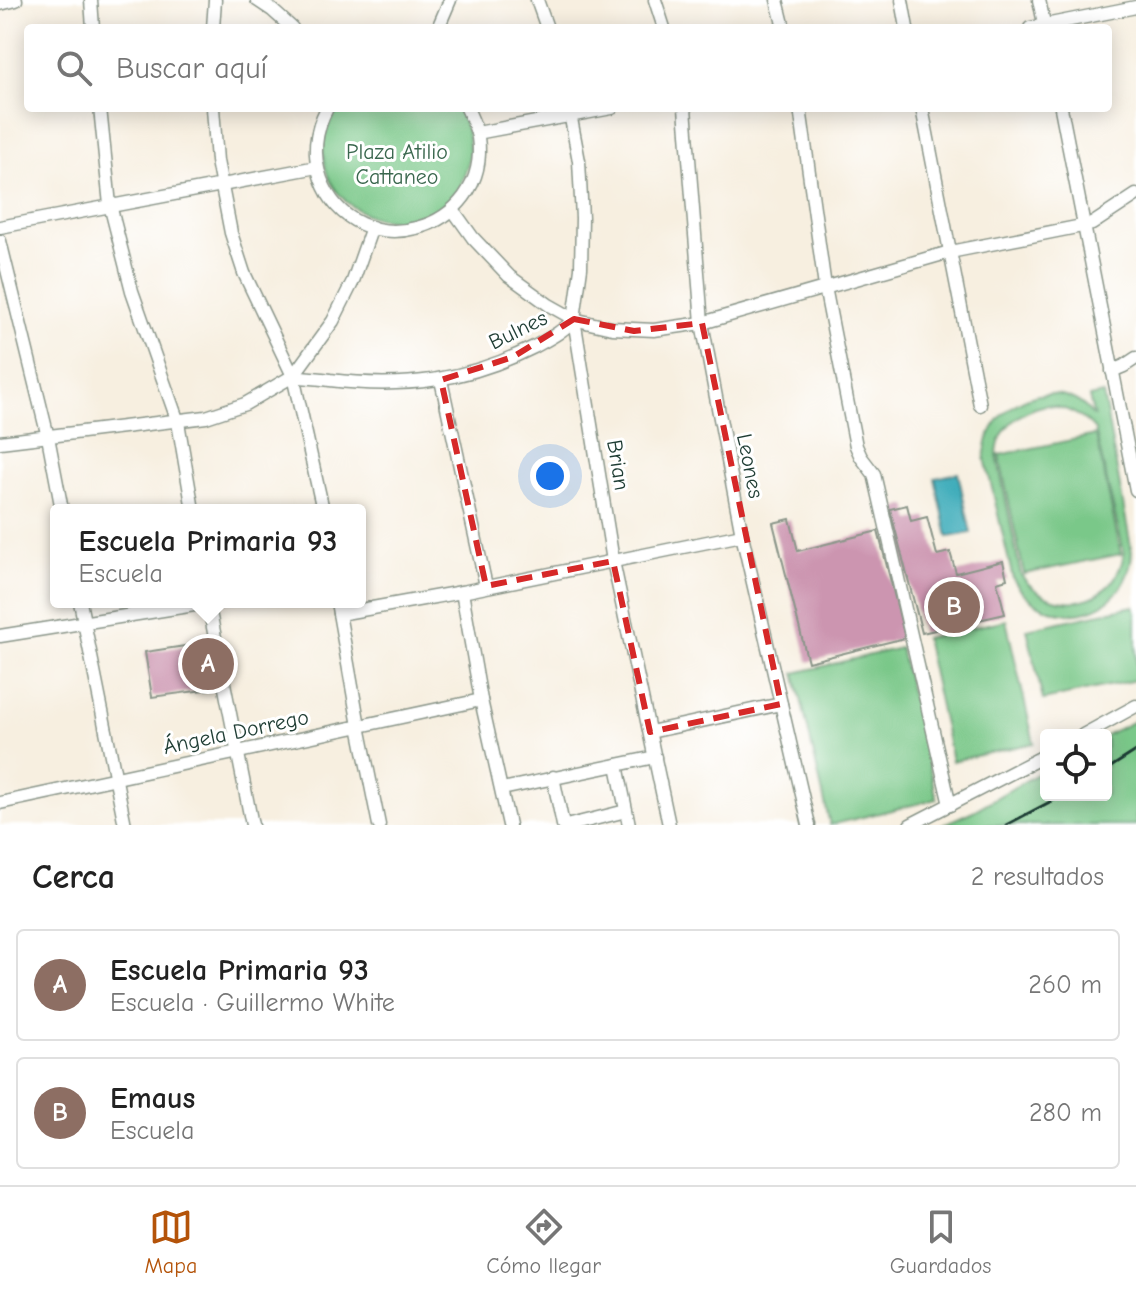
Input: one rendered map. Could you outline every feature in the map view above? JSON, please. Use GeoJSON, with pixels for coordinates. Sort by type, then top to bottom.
{"type":"FeatureCollection","features":[{"type":"Feature","properties":{"kind":"street"},"geometry":{"type":"LineString","coordinates":[[0,4],[16,0]]}},
{"type":"Feature","properties":{"kind":"street"},"geometry":{"type":"LineString","coordinates":[[91,0],[93,24]]}},
{"type":"Feature","properties":{"kind":"street"},"geometry":{"type":"LineString","coordinates":[[213,24],[215,0]]}},
{"type":"Feature","properties":{"kind":"street"},"geometry":{"type":"LineString","coordinates":[[257,0],[288,24]]}},
{"type":"Feature","properties":{"kind":"street"},"geometry":{"type":"LineString","coordinates":[[440,24],[450,0]]}},
{"type":"Feature","properties":{"kind":"street"},"geometry":{"type":"LineString","coordinates":[[537,0],[546,24]]}},
{"type":"Feature","properties":{"kind":"street"},"geometry":{"type":"LineString","coordinates":[[655,0],[663,24]]}},
{"type":"Feature","properties":{"kind":"street"},"geometry":{"type":"LineString","coordinates":[[777,0],[783,24]]}},
{"type":"Feature","properties":{"kind":"street"},"geometry":{"type":"LineString","coordinates":[[902,0],[906,24]]}},
{"type":"Feature","properties":{"kind":"street"},"geometry":{"type":"LineString","coordinates":[[1039,0],[1043,24]]}},
{"type":"Feature","properties":{"kind":"street"},"geometry":{"type":"LineString","coordinates":[[1058,24],[1136,7]]}},
{"type":"Feature","properties":{"kind":"street"},"geometry":{"type":"LineString","coordinates":[[100,112],[110,205],[132,291],[178,422],[192,504]]}},
{"type":"Feature","properties":{"kind":"street"},"geometry":{"type":"LineString","coordinates":[[213,112],[221,185],[231,233],[244,273],[293,376],[322,504]]}},
{"type":"Feature","properties":{"kind":"street"},"geometry":{"type":"LineString","coordinates":[[325,112],[319,123],[315,145],[317,167],[324,187],[336,204],[352,218],[372,227],[393,231],[414,229],[435,222],[453,210],[466,193],[475,173],[479,152],[477,133],[469,112]]}},
{"type":"Feature","properties":{"kind":"street"},"geometry":{"type":"LineString","coordinates":[[477,133],[570,112]]}},
{"type":"Feature","properties":{"kind":"street","name":"Brian"},"geometry":{"type":"LineString","coordinates":[[570,112],[579,161],[582,218],[581,268],[574,319],[613,561],[669,825]]}},
{"type":"Feature","properties":{"kind":"street","name":"Leones"},"geometry":{"type":"LineString","coordinates":[[685,112],[702,323],[742,535],[809,825]]}},
{"type":"Feature","properties":{"kind":"street"},"geometry":{"type":"LineString","coordinates":[[801,112],[825,287],[856,446],[874,474],[950,805]]}},
{"type":"Feature","properties":{"kind":"street"},"geometry":{"type":"LineString","coordinates":[[923,112],[980,405]]}},
{"type":"Feature","properties":{"kind":"street"},"geometry":{"type":"LineString","coordinates":[[1062,112],[1136,490]]}},
{"type":"Feature","properties":{"kind":"street"},"geometry":{"type":"LineString","coordinates":[[0,227],[317,167]]}},
{"type":"Feature","properties":{"kind":"street","name":"Bulnes"},"geometry":{"type":"LineString","coordinates":[[293,376],[379,384],[441,380],[513,357],[562,331],[574,319],[634,331],[702,323],[950,252],[1084,225],[1106,216],[1136,195]]}},
{"type":"Feature","properties":{"kind":"street"},"geometry":{"type":"LineString","coordinates":[[453,210],[473,238],[509,276],[527,291],[574,319]]}},
{"type":"Feature","properties":{"kind":"street"},"geometry":{"type":"LineString","coordinates":[[0,442],[178,422],[232,410],[261,396],[293,376],[325,333],[353,281],[372,227]]}},
{"type":"Feature","properties":{"kind":"street"},"geometry":{"type":"LineString","coordinates":[[0,241],[48,437],[61,504]]}},
{"type":"Feature","properties":{"kind":"street"},"geometry":{"type":"LineString","coordinates":[[1112,371],[1136,358]]}},
{"type":"Feature","properties":{"kind":"street"},"geometry":{"type":"LineString","coordinates":[[441,380],[486,586]]}},
{"type":"Feature","properties":{"kind":"street"},"geometry":{"type":"LineString","coordinates":[[366,604],[462,592],[742,535]]}},
{"type":"Feature","properties":{"kind":"street"},"geometry":{"type":"LineString","coordinates":[[462,592],[481,700],[509,825]]}},
{"type":"Feature","properties":{"kind":"street"},"geometry":{"type":"LineString","coordinates":[[81,608],[125,825]]}},
{"type":"Feature","properties":{"kind":"street"},"geometry":{"type":"LineString","coordinates":[[0,636],[173,608]]}},
{"type":"Feature","properties":{"kind":"street"},"geometry":{"type":"LineString","coordinates":[[210,608],[252,825]]}},
{"type":"Feature","properties":{"kind":"street"},"geometry":{"type":"LineString","coordinates":[[338,608],[379,825]]}},
{"type":"Feature","properties":{"kind":"street","name":"Ángela Dorrego"},"geometry":{"type":"LineString","coordinates":[[0,803],[481,700]]}},
{"type":"Feature","properties":{"kind":"street"},"geometry":{"type":"LineString","coordinates":[[650,732],[781,704]]}},
{"type":"Feature","properties":{"kind":"street"},"geometry":{"type":"LineString","coordinates":[[1094,729],[1136,706]]}},
{"type":"Feature","properties":{"kind":"street"},"geometry":{"type":"LineString","coordinates":[[502,789],[655,757]]}},
{"type":"Feature","properties":{"kind":"street"},"geometry":{"type":"LineString","coordinates":[[910,825],[1040,758]]}},
{"type":"Feature","properties":{"kind":"street"},"geometry":{"type":"LineString","coordinates":[[617,765],[629,825]]}},
{"type":"Feature","properties":{"kind":"street"},"geometry":{"type":"LineString","coordinates":[[553,777],[563,825]]}},
{"type":"Feature","properties":{"kind":"street"},"geometry":{"type":"LineString","coordinates":[[570,825],[626,811]]}},
{"type":"Feature","properties":{"kind":"highlighted area"},"geometry":{"type":"Polygon","coordinates":[[[574,319],[634,331],[702,323],[781,704],[650,732],[613,561],[486,586],[441,380],[513,357],[574,319]]]}},
{"type":"Feature","properties":{"kind":"green space","name":"Plaza Atilio Cattaneo"},"geometry":{"type":"Polygon","coordinates":[[[334,112],[458,112],[467,131],[470,148],[468,165],[459,187],[441,207],[420,218],[398,221],[376,218],[355,208],[338,194],[327,174],[323,143],[334,112]]]}},
{"type":"Feature","properties":{"kind":"green space"},"geometry":{"type":"Polygon","coordinates":[[[1044,394],[1060,395],[1081,403],[1094,417],[1089,397],[1103,394],[1132,552],[1127,575],[1116,593],[1101,605],[1083,612],[1064,613],[1045,608],[1027,597],[1013,579],[985,458],[993,428],[1002,415],[1015,405],[1044,394]],[[1053,406],[1028,411],[1012,422],[1001,437],[997,456],[1021,575],[1034,589],[1049,597],[1065,601],[1081,600],[1096,595],[1109,585],[1119,571],[1124,553],[1095,430],[1079,416],[1053,406]]]}},
{"type":"Feature","properties":{"kind":"green space"},"geometry":{"type":"Polygon","coordinates":[[[1096,435],[1121,554],[1024,574],[999,455],[1096,435]]]}},
{"type":"Feature","properties":{"kind":"green space"},"geometry":{"type":"Polygon","coordinates":[[[1134,606],[1136,680],[1043,700],[1027,629],[1134,606]]]}},
{"type":"Feature","properties":{"kind":"green space"},"geometry":{"type":"Polygon","coordinates":[[[1006,620],[1034,743],[952,761],[925,638],[1006,620]]]}},
{"type":"Feature","properties":{"kind":"green space"},"geometry":{"type":"Polygon","coordinates":[[[900,648],[937,799],[830,825],[795,673],[900,648]]]}},
{"type":"Feature","properties":{"kind":"green space"},"geometry":{"type":"Polygon","coordinates":[[[1136,720],[1136,825],[942,825],[1040,772],[1040,801],[1112,801],[1112,732],[1136,720]]]}},
{"type":"Feature","properties":{"kind":"water"},"geometry":{"type":"Polygon","coordinates":[[[958,473],[971,533],[948,537],[935,478],[958,473]]]}},
{"type":"Feature","properties":{"kind":"building"},"geometry":{"type":"Polygon","coordinates":[[[907,505],[911,521],[927,517],[937,555],[950,552],[956,573],[1003,561],[1007,579],[997,582],[1005,614],[922,633],[890,509],[907,505]]]}},
{"type":"Feature","properties":{"kind":"building"},"geometry":{"type":"Polygon","coordinates":[[[790,519],[798,551],[878,531],[905,638],[808,662],[773,523],[790,519]]]}},
{"type":"Feature","properties":{"kind":"building"},"geometry":{"type":"Polygon","coordinates":[[[205,643],[212,689],[152,697],[145,652],[205,643]]]}},
{"type":"Feature","properties":{"kind":"railway"},"geometry":{"type":"LineString","coordinates":[[1112,766],[1136,751]]}},
{"type":"Feature","properties":{"kind":"railway"},"geometry":{"type":"LineString","coordinates":[[1006,825],[1052,801]]}},
{"type":"Feature","properties":{"kind":"place","name":"Emaus"},"geometry":{"type":"Point","coordinates":[954,607]}},
{"type":"Feature","properties":{"kind":"place","name":"Escuela Primaria 93"},"geometry":{"type":"Point","coordinates":[208,664]}}]}
